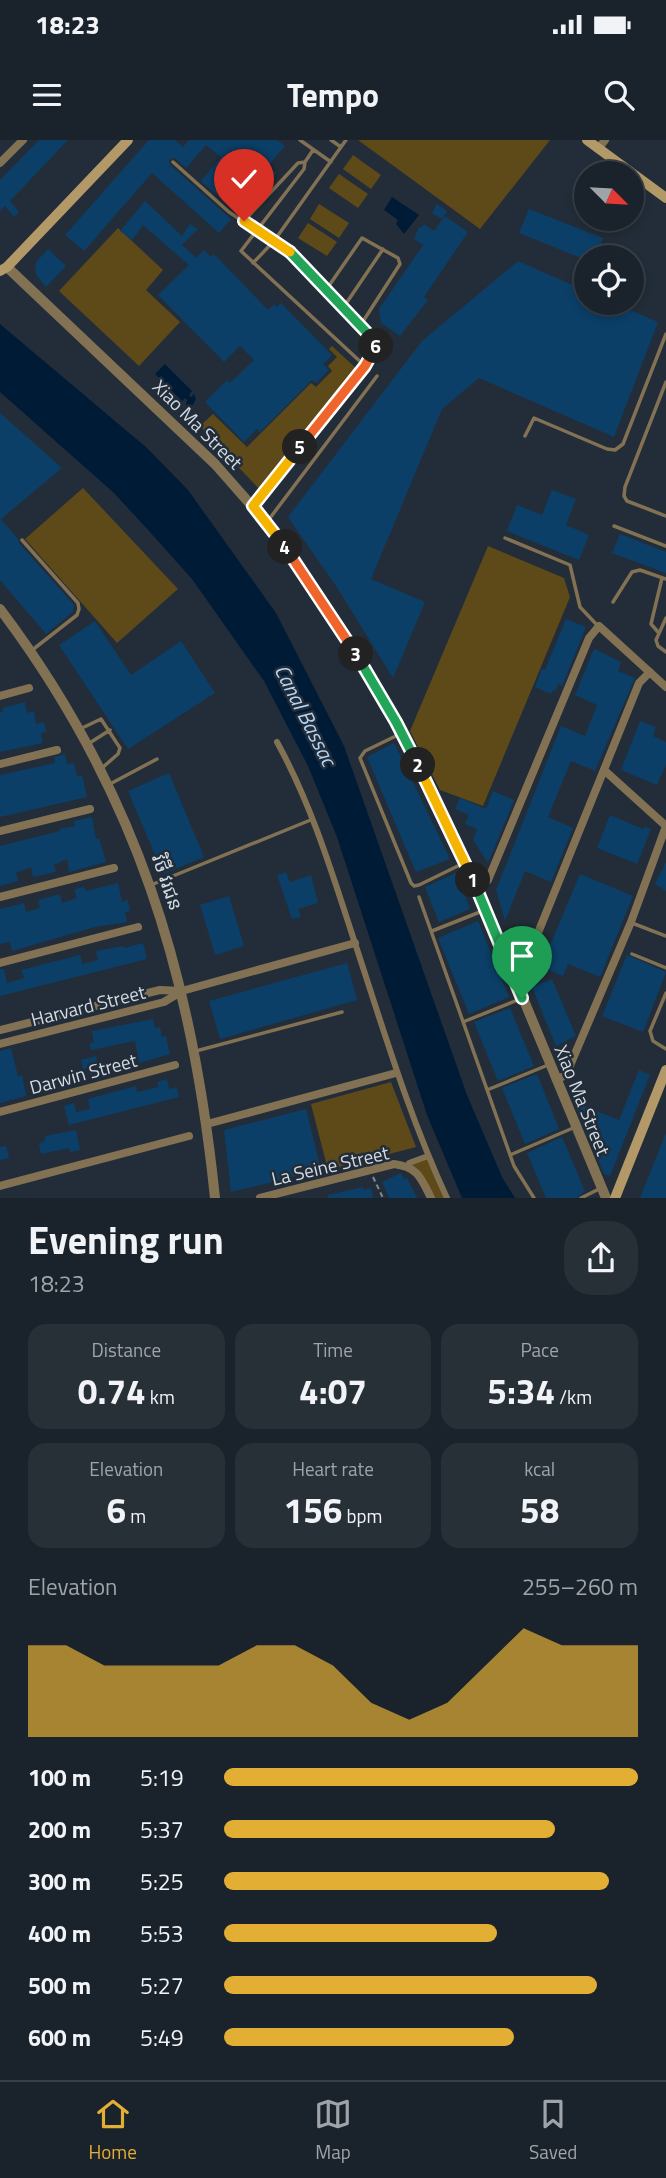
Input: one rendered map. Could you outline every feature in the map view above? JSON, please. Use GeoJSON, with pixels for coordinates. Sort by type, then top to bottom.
{"type":"FeatureCollection","features":[{"type":"Feature","properties":{"kind":"main road"},"geometry":{"type":"LineString","coordinates":[[0,282],[2,268],[128,140]]}},
{"type":"Feature","properties":{"kind":"main road"},"geometry":{"type":"LineString","coordinates":[[587,140],[601,144],[666,198]]}},
{"type":"Feature","properties":{"kind":"main road"},"geometry":{"type":"LineString","coordinates":[[615,1198],[666,1070]]}},
{"type":"Feature","properties":{"kind":"street"},"geometry":{"type":"LineString","coordinates":[[0,163],[23,140]]}},
{"type":"Feature","properties":{"kind":"street","name":"Xiao Ma Street"},"geometry":{"type":"LineString","coordinates":[[2,268],[158,407],[215,464],[267,522],[322,600],[402,733],[477,888],[606,1198]]}},
{"type":"Feature","properties":{"kind":"street","name":"វិថី វរជន"},"geometry":{"type":"LineString","coordinates":[[0,609],[30,651],[87,744],[123,815],[151,885],[182,991],[195,1051],[215,1198]]}},
{"type":"Feature","properties":{"kind":"street"},"geometry":{"type":"LineString","coordinates":[[477,888],[488,880],[589,638],[599,626],[666,687]]}},
{"type":"Feature","properties":{"kind":"street"},"geometry":{"type":"LineString","coordinates":[[513,975],[523,970],[639,683],[650,672]]}},
{"type":"Feature","properties":{"kind":"street"},"geometry":{"type":"LineString","coordinates":[[0,696],[29,688]]}},
{"type":"Feature","properties":{"kind":"street"},"geometry":{"type":"LineString","coordinates":[[277,742],[313,818],[397,1073],[447,1198]]}},
{"type":"Feature","properties":{"kind":"street"},"geometry":{"type":"LineString","coordinates":[[0,764],[57,750]]}},
{"type":"Feature","properties":{"kind":"street"},"geometry":{"type":"LineString","coordinates":[[556,1080],[566,1075],[631,922],[666,826],[604,770]]}},
{"type":"Feature","properties":{"kind":"street"},"geometry":{"type":"LineString","coordinates":[[0,831],[90,809]]}},
{"type":"Feature","properties":{"kind":"street"},"geometry":{"type":"LineString","coordinates":[[0,897],[114,868]]}},
{"type":"Feature","properties":{"kind":"street"},"geometry":{"type":"LineString","coordinates":[[0,963],[138,927]]}},
{"type":"Feature","properties":{"kind":"street","name":"Harvard Street"},"geometry":{"type":"LineString","coordinates":[[0,1044],[164,1002],[182,991],[355,943]]}},
{"type":"Feature","properties":{"kind":"street","name":"Harvard Street"},"geometry":{"type":"LineString","coordinates":[[0,1030],[160,990],[182,991]]}},
{"type":"Feature","properties":{"kind":"street"},"geometry":{"type":"LineString","coordinates":[[70,1013],[73,1026]]}},
{"type":"Feature","properties":{"kind":"street","name":"Darwin Street"},"geometry":{"type":"LineString","coordinates":[[0,1112],[175,1065]]}},
{"type":"Feature","properties":{"kind":"street"},"geometry":{"type":"LineString","coordinates":[[207,1124],[397,1073]]}},
{"type":"Feature","properties":{"kind":"street"},"geometry":{"type":"LineString","coordinates":[[0,1186],[189,1136]]}},
{"type":"Feature","properties":{"kind":"street"},"geometry":{"type":"LineString","coordinates":[[408,1166],[409,1163],[428,1156]]}},
{"type":"Feature","properties":{"kind":"street","name":"La Seine Street"},"geometry":{"type":"LineString","coordinates":[[260,1198],[394,1164],[408,1166],[419,1175],[431,1198]]}},
{"type":"Feature","properties":{"kind":"lane"},"geometry":{"type":"LineString","coordinates":[[300,140],[331,162]]}},
{"type":"Feature","properties":{"kind":"lane"},"geometry":{"type":"LineString","coordinates":[[333,140],[341,147]]}},
{"type":"Feature","properties":{"kind":"lane"},"geometry":{"type":"LineString","coordinates":[[253,263],[274,241],[346,140]]}},
{"type":"Feature","properties":{"kind":"lane"},"geometry":{"type":"LineString","coordinates":[[313,150],[304,169],[241,251],[365,366]]}},
{"type":"Feature","properties":{"kind":"lane"},"geometry":{"type":"LineString","coordinates":[[173,162],[229,212],[289,251],[377,347],[365,366],[253,506]]}},
{"type":"Feature","properties":{"kind":"lane"},"geometry":{"type":"LineString","coordinates":[[244,221],[298,163],[305,162]]}},
{"type":"Feature","properties":{"kind":"lane"},"geometry":{"type":"LineString","coordinates":[[326,290],[360,239],[366,238],[398,258],[400,264],[360,326]]}},
{"type":"Feature","properties":{"kind":"lane"},"geometry":{"type":"LineString","coordinates":[[343,308],[383,249]]}},
{"type":"Feature","properties":{"kind":"lane"},"geometry":{"type":"LineString","coordinates":[[525,436],[534,418],[607,449],[619,448],[623,444],[666,334]]}},
{"type":"Feature","properties":{"kind":"lane"},"geometry":{"type":"LineString","coordinates":[[267,522],[377,376]]}},
{"type":"Feature","properties":{"kind":"lane"},"geometry":{"type":"LineString","coordinates":[[666,382],[625,487],[624,496],[627,501],[666,516]]}},
{"type":"Feature","properties":{"kind":"lane"},"geometry":{"type":"LineString","coordinates":[[614,526],[666,547]]}},
{"type":"Feature","properties":{"kind":"lane"},"geometry":{"type":"LineString","coordinates":[[505,538],[570,565],[580,607],[599,626]]}},
{"type":"Feature","properties":{"kind":"lane"},"geometry":{"type":"LineString","coordinates":[[22,540],[78,603],[79,608],[76,615],[30,651]]}},
{"type":"Feature","properties":{"kind":"lane"},"geometry":{"type":"LineString","coordinates":[[613,602],[632,572],[640,570],[664,579],[651,624],[659,632]]}},
{"type":"Feature","properties":{"kind":"lane"},"geometry":{"type":"LineString","coordinates":[[666,618],[656,640],[657,646],[666,652]]}},
{"type":"Feature","properties":{"kind":"lane"},"geometry":{"type":"LineString","coordinates":[[78,729],[99,719],[104,720],[110,730],[120,750],[100,769]]}},
{"type":"Feature","properties":{"kind":"lane"},"geometry":{"type":"LineString","coordinates":[[87,744],[110,730]]}},
{"type":"Feature","properties":{"kind":"lane"},"geometry":{"type":"LineString","coordinates":[[402,733],[365,751],[360,758],[411,883],[414,886],[419,885],[465,863]]}},
{"type":"Feature","properties":{"kind":"lane"},"geometry":{"type":"LineString","coordinates":[[108,785],[157,759]]}},
{"type":"Feature","properties":{"kind":"lane"},"geometry":{"type":"LineString","coordinates":[[151,885],[313,818]]}},
{"type":"Feature","properties":{"kind":"lane"},"geometry":{"type":"LineString","coordinates":[[419,897],[510,1155],[534,1198]]}},
{"type":"Feature","properties":{"kind":"lane"},"geometry":{"type":"LineString","coordinates":[[432,931],[486,909]]}},
{"type":"Feature","properties":{"kind":"lane"},"geometry":{"type":"LineString","coordinates":[[631,922],[666,936]]}},
{"type":"Feature","properties":{"kind":"lane"},"geometry":{"type":"LineString","coordinates":[[632,954],[666,968]]}},
{"type":"Feature","properties":{"kind":"lane"},"geometry":{"type":"LineString","coordinates":[[666,993],[650,1031],[653,1041],[666,1049]]}},
{"type":"Feature","properties":{"kind":"lane"},"geometry":{"type":"LineString","coordinates":[[462,1023],[522,998]]}},
{"type":"Feature","properties":{"kind":"lane"},"geometry":{"type":"LineString","coordinates":[[195,1051],[342,1012]]}},
{"type":"Feature","properties":{"kind":"lane"},"geometry":{"type":"LineString","coordinates":[[486,1091],[550,1064]]}},
{"type":"Feature","properties":{"kind":"lane"},"geometry":{"type":"LineString","coordinates":[[510,1155],[575,1127]]}},
{"type":"Feature","properties":{"kind":"lane"},"geometry":{"type":"LineString","coordinates":[[581,1198],[601,1188]]}},
{"type":"Feature","properties":{"kind":"path"},"geometry":{"type":"LineString","coordinates":[[369,1170],[383,1198]]}},
{"type":"Feature","properties":{"kind":"shaded area"},"geometry":{"type":"Polygon","coordinates":[[[358,140],[550,140],[480,229],[358,140]]]}},
{"type":"Feature","properties":{"kind":"shaded area"},"geometry":{"type":"Polygon","coordinates":[[[353,155],[381,175],[371,189],[343,169],[353,155]]]}},
{"type":"Feature","properties":{"kind":"shaded area"},"geometry":{"type":"Polygon","coordinates":[[[339,174],[368,194],[358,208],[329,188],[339,174]]]}},
{"type":"Feature","properties":{"kind":"shaded area"},"geometry":{"type":"Polygon","coordinates":[[[319,204],[349,223],[339,238],[310,219],[319,204]]]}},
{"type":"Feature","properties":{"kind":"shaded area"},"geometry":{"type":"Polygon","coordinates":[[[308,223],[337,242],[327,256],[298,238],[308,223]]]}},
{"type":"Feature","properties":{"kind":"shaded area"},"geometry":{"type":"Polygon","coordinates":[[[118,228],[163,270],[146,290],[180,322],[139,366],[59,291],[118,228]]]}},
{"type":"Feature","properties":{"kind":"shaded area"},"geometry":{"type":"Polygon","coordinates":[[[332,346],[357,369],[260,490],[200,426],[213,414],[247,447],[311,383],[316,387],[332,371],[328,366],[337,357],[329,349],[332,346]]]}},
{"type":"Feature","properties":{"kind":"shaded area"},"geometry":{"type":"Polygon","coordinates":[[[83,488],[178,589],[117,643],[25,539],[83,488]]]}},
{"type":"Feature","properties":{"kind":"shaded area"},"geometry":{"type":"Polygon","coordinates":[[[488,546],[564,578],[570,597],[483,806],[440,790],[410,731],[488,546]]]}},
{"type":"Feature","properties":{"kind":"shaded area"},"geometry":{"type":"Polygon","coordinates":[[[391,1082],[416,1147],[328,1170],[311,1104],[391,1082]]]}},
{"type":"Feature","properties":{"kind":"shaded area"},"geometry":{"type":"Polygon","coordinates":[[[428,1156],[447,1198],[431,1198],[409,1163],[428,1156]]]}},
{"type":"Feature","properties":{"kind":"water"},"geometry":{"type":"Polygon","coordinates":[[[392,197],[419,215],[404,234],[396,224],[398,220],[384,210],[392,197]]]}},
{"type":"Feature","properties":{"kind":"water","name":"Canal Bassac"},"geometry":{"type":"Polygon","coordinates":[[[0,324],[147,448],[188,490],[276,613],[344,746],[467,1095],[502,1177],[515,1198],[462,1198],[427,1115],[337,837],[308,766],[264,681],[192,579],[149,531],[114,493],[0,392],[0,324]]]}},
{"type":"Feature","properties":{"kind":"water"},"geometry":{"type":"Polygon","coordinates":[[[165,364],[192,391],[189,395],[191,397],[194,394],[196,399],[193,405],[186,405],[185,398],[182,401],[155,374],[165,364]]]}},
{"type":"Feature","properties":{"kind":"building"},"geometry":{"type":"Polygon","coordinates":[[[39,140],[68,140],[10,201],[19,212],[14,217],[5,206],[0,212],[0,180],[39,140]]]}},
{"type":"Feature","properties":{"kind":"building"},"geometry":{"type":"Polygon","coordinates":[[[149,140],[175,140],[183,147],[189,140],[277,140],[285,146],[268,166],[276,173],[241,215],[201,181],[221,157],[206,145],[186,168],[175,158],[169,160],[170,165],[231,219],[219,233],[152,173],[84,251],[65,235],[149,140]]]}},
{"type":"Feature","properties":{"kind":"building"},"geometry":{"type":"Polygon","coordinates":[[[145,201],[182,236],[190,224],[198,229],[182,245],[196,258],[204,250],[211,257],[214,254],[268,310],[274,304],[277,307],[281,303],[332,355],[323,364],[329,370],[316,383],[312,380],[260,432],[257,429],[244,442],[205,402],[227,380],[230,383],[254,360],[240,346],[224,362],[158,295],[189,265],[143,225],[132,240],[120,231],[145,201]]]}},
{"type":"Feature","properties":{"kind":"building"},"geometry":{"type":"Polygon","coordinates":[[[437,204],[447,211],[442,219],[432,213],[437,204]]]}},
{"type":"Feature","properties":{"kind":"building"},"geometry":{"type":"Polygon","coordinates":[[[529,209],[574,227],[574,231],[585,231],[603,238],[600,245],[574,245],[574,255],[519,233],[529,209]]]}},
{"type":"Feature","properties":{"kind":"building"},"geometry":{"type":"Polygon","coordinates":[[[445,216],[468,232],[424,297],[428,300],[400,336],[381,323],[379,309],[423,245],[414,239],[419,227],[424,224],[434,231],[445,216]]]}},
{"type":"Feature","properties":{"kind":"building"},"geometry":{"type":"Polygon","coordinates":[[[48,249],[66,266],[46,287],[35,270],[36,262],[48,249]]]}},
{"type":"Feature","properties":{"kind":"building"},"geometry":{"type":"Polygon","coordinates":[[[518,261],[574,286],[574,315],[642,315],[658,322],[614,437],[479,378],[442,409],[371,579],[425,602],[393,678],[338,589],[288,517],[422,341],[518,261]]]}},
{"type":"Feature","properties":{"kind":"building"},"geometry":{"type":"Polygon","coordinates":[[[0,413],[62,468],[1,519],[74,605],[73,612],[46,634],[0,580],[0,413]]]}},
{"type":"Feature","properties":{"kind":"building"},"geometry":{"type":"Polygon","coordinates":[[[552,490],[576,499],[566,525],[589,535],[579,560],[507,531],[517,505],[542,515],[552,490]]]}},
{"type":"Feature","properties":{"kind":"building"},"geometry":{"type":"Polygon","coordinates":[[[620,534],[666,552],[666,573],[612,553],[620,534]]]}},
{"type":"Feature","properties":{"kind":"building"},"geometry":{"type":"Polygon","coordinates":[[[566,619],[586,627],[562,686],[558,684],[556,691],[553,690],[551,694],[535,687],[566,619]]]}},
{"type":"Feature","properties":{"kind":"building"},"geometry":{"type":"Polygon","coordinates":[[[95,621],[131,675],[181,641],[215,693],[128,749],[59,645],[95,621]]]}},
{"type":"Feature","properties":{"kind":"building"},"geometry":{"type":"Polygon","coordinates":[[[594,649],[621,662],[618,671],[635,678],[595,771],[571,761],[548,817],[573,828],[551,882],[525,871],[505,921],[496,890],[561,726],[585,736],[597,705],[575,695],[594,649]]]}},
{"type":"Feature","properties":{"kind":"building"},"geometry":{"type":"Polygon","coordinates":[[[25,702],[27,713],[34,711],[36,724],[44,722],[46,732],[41,733],[43,743],[0,752],[2,708],[25,702]]]}},
{"type":"Feature","properties":{"kind":"building"},"geometry":{"type":"Polygon","coordinates":[[[640,721],[656,727],[653,736],[666,742],[666,764],[657,785],[621,770],[640,721]]]}},
{"type":"Feature","properties":{"kind":"building"},"geometry":{"type":"Polygon","coordinates":[[[394,743],[450,859],[416,872],[367,757],[394,743]]]}},
{"type":"Feature","properties":{"kind":"building"},"geometry":{"type":"Polygon","coordinates":[[[65,754],[67,764],[74,763],[77,776],[82,775],[87,797],[0,817],[0,775],[55,763],[54,757],[65,754]]]}},
{"type":"Feature","properties":{"kind":"building"},"geometry":{"type":"Polygon","coordinates":[[[169,773],[204,857],[163,874],[128,791],[169,773]]]}},
{"type":"Feature","properties":{"kind":"building"},"geometry":{"type":"Polygon","coordinates":[[[493,791],[514,800],[488,863],[473,840],[477,829],[465,824],[469,815],[455,809],[460,798],[486,809],[493,791]]]}},
{"type":"Feature","properties":{"kind":"building"},"geometry":{"type":"Polygon","coordinates":[[[610,815],[643,829],[651,829],[637,864],[597,848],[610,815]]]}},
{"type":"Feature","properties":{"kind":"building"},"geometry":{"type":"Polygon","coordinates":[[[92,817],[96,839],[99,838],[106,862],[69,872],[67,859],[54,865],[56,872],[33,877],[31,867],[16,873],[18,881],[0,886],[0,846],[60,831],[59,829],[75,826],[74,821],[92,817]]]}},
{"type":"Feature","properties":{"kind":"building"},"geometry":{"type":"Polygon","coordinates":[[[666,862],[666,891],[655,884],[666,862]]]}},
{"type":"Feature","properties":{"kind":"building"},"geometry":{"type":"Polygon","coordinates":[[[286,872],[290,882],[311,875],[318,903],[298,909],[301,917],[292,919],[277,875],[286,872]]]}},
{"type":"Feature","properties":{"kind":"building"},"geometry":{"type":"Polygon","coordinates":[[[456,873],[470,909],[439,922],[425,887],[456,873]]]}},
{"type":"Feature","properties":{"kind":"building"},"geometry":{"type":"Polygon","coordinates":[[[580,874],[633,896],[600,977],[568,964],[563,976],[539,966],[580,874]]]}},
{"type":"Feature","properties":{"kind":"building"},"geometry":{"type":"Polygon","coordinates":[[[118,883],[122,902],[128,900],[130,911],[125,912],[127,922],[95,927],[12,951],[10,942],[0,944],[0,909],[24,903],[26,912],[40,908],[38,900],[60,894],[62,903],[77,898],[74,889],[84,887],[86,891],[118,883]]]}},
{"type":"Feature","properties":{"kind":"building"},"geometry":{"type":"Polygon","coordinates":[[[229,896],[244,946],[215,955],[200,905],[229,896]]]}},
{"type":"Feature","properties":{"kind":"building"},"geometry":{"type":"Polygon","coordinates":[[[478,921],[509,997],[469,1014],[438,938],[478,921]]]}},
{"type":"Feature","properties":{"kind":"building"},"geometry":{"type":"Polygon","coordinates":[[[143,943],[147,959],[0,996],[0,969],[4,969],[7,983],[24,978],[21,970],[80,955],[82,964],[98,960],[96,951],[143,943]]]}},
{"type":"Feature","properties":{"kind":"building"},"geometry":{"type":"Polygon","coordinates":[[[627,955],[666,972],[643,1032],[602,1016],[627,955]]]}},
{"type":"Feature","properties":{"kind":"building"},"geometry":{"type":"Polygon","coordinates":[[[347,963],[357,1000],[220,1039],[209,1001],[347,963]]]}},
{"type":"Feature","properties":{"kind":"building"},"geometry":{"type":"Polygon","coordinates":[[[552,979],[576,1036],[556,1046],[532,987],[552,979]]]}},
{"type":"Feature","properties":{"kind":"building"},"geometry":{"type":"Polygon","coordinates":[[[510,1008],[534,1066],[498,1081],[474,1022],[510,1008]]]}},
{"type":"Feature","properties":{"kind":"building"},"geometry":{"type":"Polygon","coordinates":[[[153,1019],[155,1028],[160,1027],[162,1037],[166,1036],[170,1054],[139,1063],[135,1041],[91,1050],[89,1044],[94,1042],[92,1031],[153,1019]]]}},
{"type":"Feature","properties":{"kind":"building"},"geometry":{"type":"Polygon","coordinates":[[[11,1048],[18,1076],[22,1075],[26,1096],[0,1103],[0,1051],[11,1048]]]}},
{"type":"Feature","properties":{"kind":"building"},"geometry":{"type":"Polygon","coordinates":[[[96,1056],[101,1075],[91,1078],[88,1068],[83,1069],[81,1060],[96,1056]]]}},
{"type":"Feature","properties":{"kind":"building"},"geometry":{"type":"Polygon","coordinates":[[[639,1070],[650,1075],[610,1176],[604,1174],[577,1109],[579,1104],[619,1120],[639,1070]]]}},
{"type":"Feature","properties":{"kind":"building"},"geometry":{"type":"Polygon","coordinates":[[[537,1074],[559,1129],[525,1144],[502,1088],[537,1074]]]}},
{"type":"Feature","properties":{"kind":"building"},"geometry":{"type":"Polygon","coordinates":[[[167,1079],[169,1089],[177,1087],[179,1097],[69,1125],[64,1106],[74,1103],[76,1112],[90,1109],[88,1099],[136,1086],[137,1092],[159,1087],[157,1082],[167,1079]]]}},
{"type":"Feature","properties":{"kind":"building"},"geometry":{"type":"Polygon","coordinates":[[[306,1109],[321,1170],[231,1192],[224,1130],[306,1109]]]}},
{"type":"Feature","properties":{"kind":"building"},"geometry":{"type":"Polygon","coordinates":[[[76,1130],[80,1150],[70,1152],[69,1148],[41,1154],[39,1144],[45,1140],[45,1136],[76,1130]]]}},
{"type":"Feature","properties":{"kind":"building"},"geometry":{"type":"Polygon","coordinates":[[[666,1133],[666,1198],[640,1198],[666,1133]]]}},
{"type":"Feature","properties":{"kind":"building"},"geometry":{"type":"Polygon","coordinates":[[[562,1137],[585,1191],[577,1198],[546,1198],[527,1153],[562,1137]]]}},
{"type":"Feature","properties":{"kind":"building"},"geometry":{"type":"Polygon","coordinates":[[[6,1146],[9,1158],[0,1160],[0,1147],[6,1146]]]}},
{"type":"Feature","properties":{"kind":"building"},"geometry":{"type":"Polygon","coordinates":[[[401,1173],[404,1179],[407,1178],[417,1198],[389,1198],[382,1182],[401,1173]]]}},
{"type":"Feature","properties":{"kind":"building"},"geometry":{"type":"Polygon","coordinates":[[[363,1187],[364,1190],[371,1188],[373,1198],[329,1198],[328,1195],[363,1187]]]}},
{"type":"Feature","properties":{"kind":"route"},"geometry":{"type":"LineString","coordinates":[[244,221],[289,251],[372,338],[377,347],[365,366],[253,506],[322,600],[396,722],[486,909],[522,998]]}}]}
